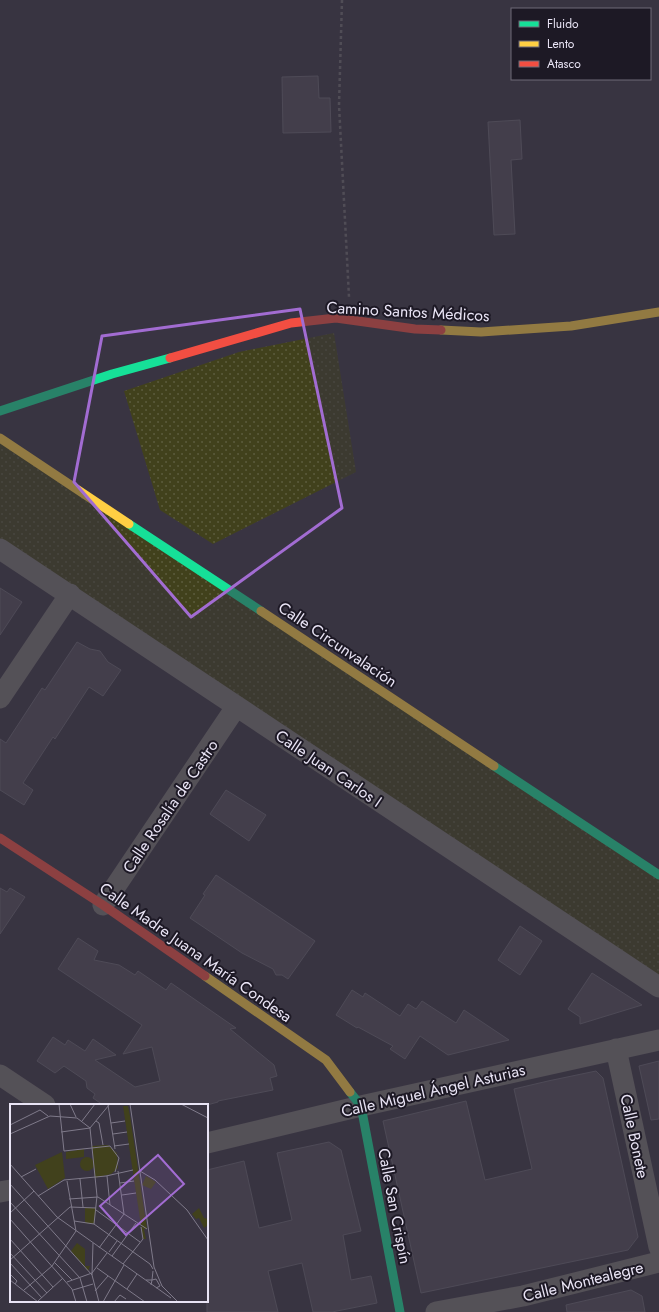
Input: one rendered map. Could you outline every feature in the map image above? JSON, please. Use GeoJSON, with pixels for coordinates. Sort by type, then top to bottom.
{"type":"FeatureCollection","features":[{"type":"Feature","properties":{"kind":"street","name":"Camino Santos Médicos"},"geometry":{"type":"LineString","coordinates":[[0,411],[112,374],[291,323],[336,318],[415,329],[481,332],[571,326],[659,312]]}},
{"type":"Feature","properties":{"kind":"street","name":"Calle Circunvalación"},"geometry":{"type":"LineString","coordinates":[[0,438],[659,875]]}},
{"type":"Feature","properties":{"kind":"street","name":"Calle Juan Carlos I"},"geometry":{"type":"LineString","coordinates":[[0,549],[70,594],[236,707],[659,987]]}},
{"type":"Feature","properties":{"kind":"street"},"geometry":{"type":"LineString","coordinates":[[0,698],[70,594]]}},
{"type":"Feature","properties":{"kind":"street","name":"Calle Rosalía de Castro"},"geometry":{"type":"LineString","coordinates":[[103,905],[236,707]]}},
{"type":"Feature","properties":{"kind":"street","name":"Calle Madre Juana María Condesa"},"geometry":{"type":"LineString","coordinates":[[0,838],[103,905],[326,1060],[361,1106]]}},
{"type":"Feature","properties":{"kind":"street","name":"Calle Miguel Ángel Asturias"},"geometry":{"type":"LineString","coordinates":[[208,1143],[361,1106],[659,1040]]}},
{"type":"Feature","properties":{"kind":"street","name":"Calle Bonete"},"geometry":{"type":"LineString","coordinates":[[616,1049],[659,1247]]}},
{"type":"Feature","properties":{"kind":"street"},"geometry":{"type":"LineString","coordinates":[[0,1075],[44,1104]]}},
{"type":"Feature","properties":{"kind":"street","name":"Calle San Crispín"},"geometry":{"type":"LineString","coordinates":[[361,1106],[400,1312]]}},
{"type":"Feature","properties":{"kind":"street"},"geometry":{"type":"LineString","coordinates":[[0,1192],[10,1190]]}},
{"type":"Feature","properties":{"kind":"street","name":"Calle Montealegre"},"geometry":{"type":"LineString","coordinates":[[436,1312],[524,1304],[659,1262]]}},
{"type":"Feature","properties":{"kind":"path"},"geometry":{"type":"LineString","coordinates":[[342,0],[339,105],[343,154],[350,320]]}},
{"type":"Feature","properties":{"kind":"highlighted area"},"geometry":{"type":"Polygon","coordinates":[[[300,309],[342,508],[191,617],[74,482],[102,336],[300,309]]]}},
{"type":"Feature","properties":{"kind":"shaded area"},"geometry":{"type":"Polygon","coordinates":[[[334,333],[356,472],[213,544],[160,510],[124,391],[239,352],[334,333]]]}},
{"type":"Feature","properties":{"kind":"shaded area"},"geometry":{"type":"Polygon","coordinates":[[[0,438],[659,875],[659,987],[0,550],[0,438]]]}},
{"type":"Feature","properties":{"kind":"building"},"geometry":{"type":"Polygon","coordinates":[[[318,76],[319,98],[330,98],[331,132],[283,133],[282,77],[318,76]]]}},
{"type":"Feature","properties":{"kind":"building"},"geometry":{"type":"Polygon","coordinates":[[[520,120],[522,159],[511,160],[515,234],[494,235],[488,122],[520,120]]]}},
{"type":"Feature","properties":{"kind":"building"},"geometry":{"type":"Polygon","coordinates":[[[0,588],[22,602],[0,635],[0,588]]]}},
{"type":"Feature","properties":{"kind":"building"},"geometry":{"type":"Polygon","coordinates":[[[77,642],[90,649],[100,651],[108,662],[121,670],[103,696],[89,687],[55,739],[53,737],[23,783],[33,790],[24,805],[0,790],[0,739],[6,743],[42,688],[45,690],[77,642]]]}},
{"type":"Feature","properties":{"kind":"building"},"geometry":{"type":"Polygon","coordinates":[[[226,790],[266,815],[249,841],[210,814],[226,790]]]}},
{"type":"Feature","properties":{"kind":"building"},"geometry":{"type":"Polygon","coordinates":[[[216,875],[315,941],[288,979],[282,975],[276,975],[273,969],[242,953],[190,918],[205,895],[203,894],[216,875]]]}},
{"type":"Feature","properties":{"kind":"building"},"geometry":{"type":"Polygon","coordinates":[[[0,888],[7,892],[10,888],[25,897],[0,934],[0,888]]]}},
{"type":"Feature","properties":{"kind":"building"},"geometry":{"type":"Polygon","coordinates":[[[520,926],[542,941],[520,975],[498,960],[520,926]]]}},
{"type":"Feature","properties":{"kind":"building"},"geometry":{"type":"Polygon","coordinates":[[[78,938],[98,951],[94,960],[119,965],[135,975],[138,971],[166,990],[171,983],[236,1028],[230,1029],[274,1065],[277,1076],[270,1078],[273,1090],[218,1101],[208,1105],[102,1104],[93,1098],[95,1094],[87,1088],[86,1081],[64,1066],[55,1073],[37,1061],[53,1037],[65,1045],[68,1040],[85,1051],[93,1039],[116,1055],[95,1060],[135,1087],[160,1081],[152,1047],[123,1054],[142,1025],[58,969],[78,938]]]}},
{"type":"Feature","properties":{"kind":"building"},"geometry":{"type":"Polygon","coordinates":[[[592,973],[642,1005],[580,1024],[580,1017],[568,1009],[592,973]]]}},
{"type":"Feature","properties":{"kind":"building"},"geometry":{"type":"Polygon","coordinates":[[[352,990],[363,997],[365,993],[400,1016],[408,1004],[416,1009],[422,1001],[456,1023],[464,1010],[509,1040],[448,1055],[420,1036],[405,1059],[390,1049],[393,1046],[358,1027],[357,1028],[336,1015],[352,990]]]}},
{"type":"Feature","properties":{"kind":"building"},"geometry":{"type":"Polygon","coordinates":[[[659,1061],[659,1119],[651,1120],[639,1066],[659,1061]]]}},
{"type":"Feature","properties":{"kind":"building"},"geometry":{"type":"Polygon","coordinates":[[[596,1071],[603,1078],[638,1237],[628,1250],[421,1293],[383,1121],[466,1101],[485,1180],[532,1169],[514,1089],[596,1071]]]}},
{"type":"Feature","properties":{"kind":"building"},"geometry":{"type":"Polygon","coordinates":[[[329,1142],[341,1150],[361,1231],[343,1235],[351,1280],[371,1276],[377,1303],[332,1312],[313,1312],[302,1263],[268,1271],[278,1312],[207,1312],[208,1170],[244,1161],[259,1228],[292,1220],[277,1153],[329,1142]]]}},
{"type":"Feature","properties":{"kind":"building"},"geometry":{"type":"Polygon","coordinates":[[[631,1290],[642,1296],[645,1312],[567,1312],[566,1305],[631,1290]]]}},
{"type":"Feature","properties":{"kind":"traffic: fast"},"geometry":{"type":"LineString","coordinates":[[0,411],[112,374],[170,358]]}},
{"type":"Feature","properties":{"kind":"traffic: fast"},"geometry":{"type":"LineString","coordinates":[[129,524],[261,611]]}},
{"type":"Feature","properties":{"kind":"traffic: fast"},"geometry":{"type":"LineString","coordinates":[[494,766],[659,875]]}},
{"type":"Feature","properties":{"kind":"traffic: fast"},"geometry":{"type":"LineString","coordinates":[[350,1092],[361,1106],[400,1312]]}},
{"type":"Feature","properties":{"kind":"traffic: slow"},"geometry":{"type":"LineString","coordinates":[[441,330],[481,332],[571,326],[659,312]]}},
{"type":"Feature","properties":{"kind":"traffic: slow"},"geometry":{"type":"LineString","coordinates":[[0,438],[129,524]]}},
{"type":"Feature","properties":{"kind":"traffic: slow"},"geometry":{"type":"LineString","coordinates":[[261,611],[494,766]]}},
{"type":"Feature","properties":{"kind":"traffic: slow"},"geometry":{"type":"LineString","coordinates":[[205,976],[326,1060],[350,1092]]}},
{"type":"Feature","properties":{"kind":"traffic: jam"},"geometry":{"type":"LineString","coordinates":[[170,358],[291,323],[336,318],[415,329],[441,330]]}},
{"type":"Feature","properties":{"kind":"traffic: jam"},"geometry":{"type":"LineString","coordinates":[[0,838],[103,905],[205,976]]}}]}
